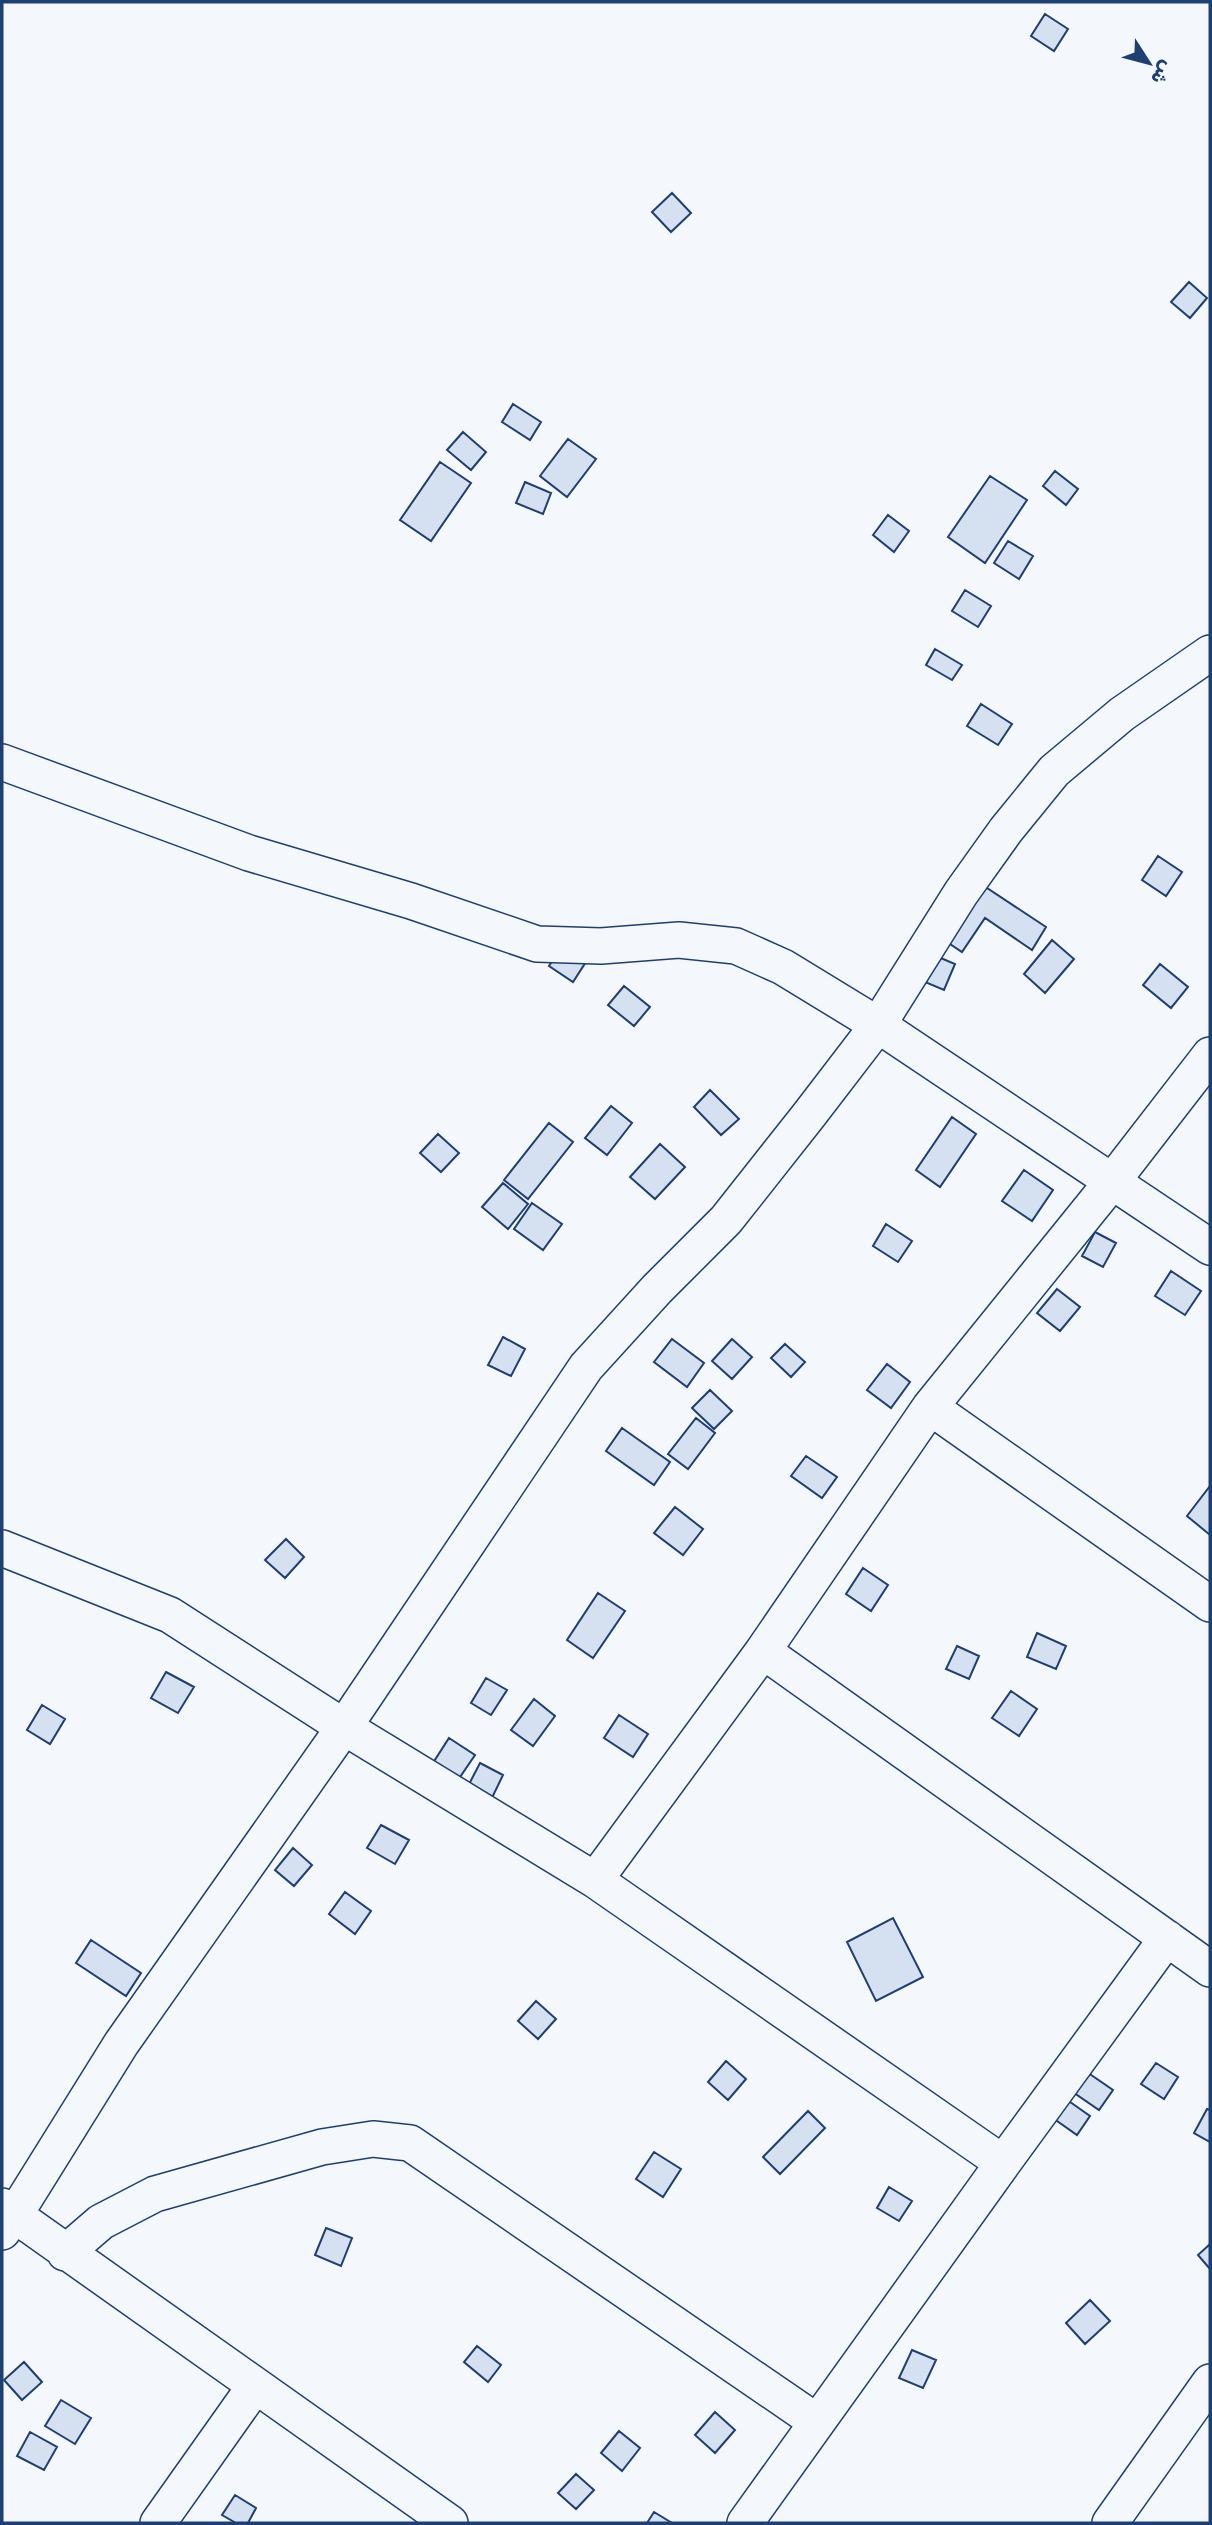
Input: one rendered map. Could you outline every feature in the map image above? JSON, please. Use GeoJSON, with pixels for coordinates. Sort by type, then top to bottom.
{"type":"FeatureCollection","features":[{"type":"Feature","properties":{"kind":"street"},"geometry":{"type":"LineString","coordinates":[[450,2523],[65,2253],[6,2218],[121,2044],[344,1727],[586,1367],[657,1289],[726,1220],[878,1025],[961,893],[1006,830],[1054,771],[1122,714],[1210,653]]}},
{"type":"Feature","properties":{"kind":"street"},"geometry":{"type":"LineString","coordinates":[[2,762],[249,853],[411,901],[537,944],[601,946],[679,940],[737,946],[783,967],[878,1025],[1210,1247]]}},
{"type":"Feature","properties":{"kind":"street"},"geometry":{"type":"LineString","coordinates":[[596,1880],[763,1651],[930,1408],[1210,1055]]}},
{"type":"Feature","properties":{"kind":"street"},"geometry":{"type":"LineString","coordinates":[[930,1408],[1210,1604]]}},
{"type":"Feature","properties":{"kind":"street"},"geometry":{"type":"LineString","coordinates":[[2,1548],[170,1615],[344,1727],[596,1880],[1003,2163]]}},
{"type":"Feature","properties":{"kind":"street"},"geometry":{"type":"LineString","coordinates":[[763,1651],[1210,1969]]}},
{"type":"Feature","properties":{"kind":"street"},"geometry":{"type":"LineString","coordinates":[[745,2523],[1167,1938]]}},
{"type":"Feature","properties":{"kind":"street"},"geometry":{"type":"LineString","coordinates":[[65,2253],[101,2222],[155,2193],[322,2147],[373,2139],[411,2143],[817,2422]]}},
{"type":"Feature","properties":{"kind":"street"},"geometry":{"type":"LineString","coordinates":[[1110,2523],[1210,2382]]}},
{"type":"Feature","properties":{"kind":"street"},"geometry":{"type":"LineString","coordinates":[[158,2523],[255,2386]]}},
{"type":"Feature","properties":{"kind":"building"},"geometry":{"type":"Polygon","coordinates":[[[1045,14],[1068,29],[1054,51],[1031,36],[1045,14]]]}},
{"type":"Feature","properties":{"kind":"building"},"geometry":{"type":"Polygon","coordinates":[[[672,193],[691,213],[671,232],[652,212],[672,193]]]}},
{"type":"Feature","properties":{"kind":"building"},"geometry":{"type":"Polygon","coordinates":[[[1189,282],[1207,298],[1190,318],[1171,302],[1189,282]]]}},
{"type":"Feature","properties":{"kind":"building"},"geometry":{"type":"Polygon","coordinates":[[[513,404],[541,422],[530,440],[502,422],[513,404]]]}},
{"type":"Feature","properties":{"kind":"building"},"geometry":{"type":"Polygon","coordinates":[[[463,432],[486,452],[471,470],[447,450],[463,432]]]}},
{"type":"Feature","properties":{"kind":"building"},"geometry":{"type":"Polygon","coordinates":[[[568,439],[596,459],[567,497],[540,476],[568,439]]]}},
{"type":"Feature","properties":{"kind":"building"},"geometry":{"type":"Polygon","coordinates":[[[440,462],[471,483],[431,541],[400,520],[440,462]]]}},
{"type":"Feature","properties":{"kind":"building"},"geometry":{"type":"Polygon","coordinates":[[[1055,471],[1078,489],[1066,505],[1043,486],[1055,471]]]}},
{"type":"Feature","properties":{"kind":"building"},"geometry":{"type":"Polygon","coordinates":[[[990,476],[1027,500],[985,563],[948,537],[990,476]]]}},
{"type":"Feature","properties":{"kind":"building"},"geometry":{"type":"Polygon","coordinates":[[[525,482],[551,493],[543,514],[516,503],[525,482]]]}},
{"type":"Feature","properties":{"kind":"building"},"geometry":{"type":"Polygon","coordinates":[[[888,515],[909,531],[894,552],[873,535],[888,515]]]}},
{"type":"Feature","properties":{"kind":"building"},"geometry":{"type":"Polygon","coordinates":[[[1008,541],[1033,556],[1019,579],[994,563],[1008,541]]]}},
{"type":"Feature","properties":{"kind":"building"},"geometry":{"type":"Polygon","coordinates":[[[965,590],[991,606],[978,627],[952,611],[965,590]]]}},
{"type":"Feature","properties":{"kind":"building"},"geometry":{"type":"Polygon","coordinates":[[[935,649],[962,665],[952,680],[926,665],[935,649]]]}},
{"type":"Feature","properties":{"kind":"building"},"geometry":{"type":"Polygon","coordinates":[[[981,704],[1012,724],[998,745],[967,726],[981,704]]]}},
{"type":"Feature","properties":{"kind":"building"},"geometry":{"type":"Polygon","coordinates":[[[1158,856],[1182,872],[1166,896],[1142,880],[1158,856]]]}},
{"type":"Feature","properties":{"kind":"building"},"geometry":{"type":"Polygon","coordinates":[[[975,880],[1046,927],[1032,950],[985,918],[962,952],[938,936],[975,880]]]}},
{"type":"Feature","properties":{"kind":"building"},"geometry":{"type":"Polygon","coordinates":[[[566,939],[591,954],[573,982],[549,966],[566,939]]]}},
{"type":"Feature","properties":{"kind":"building"},"geometry":{"type":"Polygon","coordinates":[[[1052,940],[1074,959],[1045,993],[1024,974],[1052,940]]]}},
{"type":"Feature","properties":{"kind":"building"},"geometry":{"type":"Polygon","coordinates":[[[924,951],[955,964],[944,990],[913,977],[924,951]]]}},
{"type":"Feature","properties":{"kind":"building"},"geometry":{"type":"Polygon","coordinates":[[[1160,964],[1188,987],[1171,1008],[1143,985],[1160,964]]]}},
{"type":"Feature","properties":{"kind":"building"},"geometry":{"type":"Polygon","coordinates":[[[624,986],[650,1007],[634,1026],[608,1005],[624,986]]]}},
{"type":"Feature","properties":{"kind":"building"},"geometry":{"type":"Polygon","coordinates":[[[710,1090],[739,1119],[721,1135],[694,1107],[710,1090]]]}},
{"type":"Feature","properties":{"kind":"building"},"geometry":{"type":"Polygon","coordinates":[[[611,1106],[632,1123],[607,1155],[585,1138],[611,1106]]]}},
{"type":"Feature","properties":{"kind":"building"},"geometry":{"type":"Polygon","coordinates":[[[952,1117],[976,1134],[940,1187],[916,1170],[952,1117]]]}},
{"type":"Feature","properties":{"kind":"building"},"geometry":{"type":"Polygon","coordinates":[[[549,1123],[573,1142],[528,1199],[504,1180],[549,1123]]]}},
{"type":"Feature","properties":{"kind":"building"},"geometry":{"type":"Polygon","coordinates":[[[438,1134],[459,1153],[441,1172],[420,1153],[438,1134]]]}},
{"type":"Feature","properties":{"kind":"building"},"geometry":{"type":"Polygon","coordinates":[[[660,1144],[685,1167],[655,1199],[630,1177],[660,1144]]]}},
{"type":"Feature","properties":{"kind":"building"},"geometry":{"type":"Polygon","coordinates":[[[1024,1170],[1053,1190],[1032,1221],[1002,1201],[1024,1170]]]}},
{"type":"Feature","properties":{"kind":"building"},"geometry":{"type":"Polygon","coordinates":[[[503,1183],[528,1204],[508,1229],[482,1207],[503,1183]]]}},
{"type":"Feature","properties":{"kind":"building"},"geometry":{"type":"Polygon","coordinates":[[[532,1203],[562,1224],[543,1250],[514,1229],[532,1203]]]}},
{"type":"Feature","properties":{"kind":"building"},"geometry":{"type":"Polygon","coordinates":[[[886,1224],[912,1241],[898,1262],[873,1246],[886,1224]]]}},
{"type":"Feature","properties":{"kind":"building"},"geometry":{"type":"Polygon","coordinates":[[[1095,1232],[1116,1243],[1103,1267],[1082,1256],[1095,1232]]]}},
{"type":"Feature","properties":{"kind":"building"},"geometry":{"type":"Polygon","coordinates":[[[1171,1271],[1201,1291],[1185,1315],[1155,1296],[1171,1271]]]}},
{"type":"Feature","properties":{"kind":"building"},"geometry":{"type":"Polygon","coordinates":[[[1057,1289],[1080,1307],[1060,1331],[1037,1313],[1057,1289]]]}},
{"type":"Feature","properties":{"kind":"building"},"geometry":{"type":"Polygon","coordinates":[[[503,1337],[525,1349],[511,1376],[488,1365],[503,1337]]]}},
{"type":"Feature","properties":{"kind":"building"},"geometry":{"type":"Polygon","coordinates":[[[672,1339],[704,1363],[687,1387],[654,1362],[672,1339]]]}},
{"type":"Feature","properties":{"kind":"building"},"geometry":{"type":"Polygon","coordinates":[[[732,1339],[752,1357],[732,1379],[712,1361],[732,1339]]]}},
{"type":"Feature","properties":{"kind":"building"},"geometry":{"type":"Polygon","coordinates":[[[785,1344],[805,1362],[791,1377],[771,1358],[785,1344]]]}},
{"type":"Feature","properties":{"kind":"building"},"geometry":{"type":"Polygon","coordinates":[[[887,1364],[910,1382],[891,1408],[867,1390],[887,1364]]]}},
{"type":"Feature","properties":{"kind":"building"},"geometry":{"type":"Polygon","coordinates":[[[710,1390],[732,1411],[714,1429],[692,1408],[710,1390]]]}},
{"type":"Feature","properties":{"kind":"building"},"geometry":{"type":"Polygon","coordinates":[[[696,1418],[715,1433],[688,1469],[668,1454],[696,1418]]]}},
{"type":"Feature","properties":{"kind":"building"},"geometry":{"type":"Polygon","coordinates":[[[622,1428],[670,1462],[654,1485],[606,1451],[622,1428]]]}},
{"type":"Feature","properties":{"kind":"building"},"geometry":{"type":"Polygon","coordinates":[[[806,1456],[837,1477],[822,1498],[791,1476],[806,1456]]]}},
{"type":"Feature","properties":{"kind":"building"},"geometry":{"type":"Polygon","coordinates":[[[1210,1486],[1210,1535],[1187,1516],[1210,1486]]]}},
{"type":"Feature","properties":{"kind":"building"},"geometry":{"type":"Polygon","coordinates":[[[675,1507],[703,1529],[683,1555],[654,1533],[675,1507]]]}},
{"type":"Feature","properties":{"kind":"building"},"geometry":{"type":"Polygon","coordinates":[[[286,1539],[304,1557],[285,1578],[265,1560],[286,1539]]]}},
{"type":"Feature","properties":{"kind":"building"},"geometry":{"type":"Polygon","coordinates":[[[863,1568],[888,1585],[871,1611],[846,1594],[863,1568]]]}},
{"type":"Feature","properties":{"kind":"building"},"geometry":{"type":"Polygon","coordinates":[[[598,1593],[625,1611],[593,1658],[567,1640],[598,1593]]]}},
{"type":"Feature","properties":{"kind":"building"},"geometry":{"type":"Polygon","coordinates":[[[1037,1633],[1066,1646],[1056,1669],[1027,1657],[1037,1633]]]}},
{"type":"Feature","properties":{"kind":"building"},"geometry":{"type":"Polygon","coordinates":[[[957,1646],[979,1656],[969,1679],[946,1669],[957,1646]]]}},
{"type":"Feature","properties":{"kind":"building"},"geometry":{"type":"Polygon","coordinates":[[[166,1672],[194,1687],[178,1713],[151,1698],[166,1672]]]}},
{"type":"Feature","properties":{"kind":"building"},"geometry":{"type":"Polygon","coordinates":[[[486,1678],[507,1690],[491,1715],[471,1703],[486,1678]]]}},
{"type":"Feature","properties":{"kind":"building"},"geometry":{"type":"Polygon","coordinates":[[[1011,1691],[1037,1709],[1019,1736],[992,1718],[1011,1691]]]}},
{"type":"Feature","properties":{"kind":"building"},"geometry":{"type":"Polygon","coordinates":[[[534,1699],[555,1716],[533,1746],[511,1730],[534,1699]]]}},
{"type":"Feature","properties":{"kind":"building"},"geometry":{"type":"Polygon","coordinates":[[[42,1705],[65,1719],[50,1744],[27,1730],[42,1705]]]}},
{"type":"Feature","properties":{"kind":"building"},"geometry":{"type":"Polygon","coordinates":[[[619,1715],[648,1734],[633,1757],[604,1738],[619,1715]]]}},
{"type":"Feature","properties":{"kind":"building"},"geometry":{"type":"Polygon","coordinates":[[[449,1738],[475,1755],[456,1783],[431,1766],[449,1738]]]}},
{"type":"Feature","properties":{"kind":"building"},"geometry":{"type":"Polygon","coordinates":[[[480,1763],[503,1775],[490,1802],[466,1790],[480,1763]]]}},
{"type":"Feature","properties":{"kind":"building"},"geometry":{"type":"Polygon","coordinates":[[[381,1825],[409,1840],[395,1864],[367,1848],[381,1825]]]}},
{"type":"Feature","properties":{"kind":"building"},"geometry":{"type":"Polygon","coordinates":[[[293,1848],[312,1865],[294,1886],[275,1870],[293,1848]]]}},
{"type":"Feature","properties":{"kind":"building"},"geometry":{"type":"Polygon","coordinates":[[[345,1892],[371,1911],[355,1934],[329,1914],[345,1892]]]}},
{"type":"Feature","properties":{"kind":"building"},"geometry":{"type":"Polygon","coordinates":[[[893,1918],[923,1977],[876,2001],[847,1942],[893,1918]]]}},
{"type":"Feature","properties":{"kind":"building"},"geometry":{"type":"Polygon","coordinates":[[[91,1940],[141,1973],[126,1996],[76,1963],[91,1940]]]}},
{"type":"Feature","properties":{"kind":"building"},"geometry":{"type":"Polygon","coordinates":[[[536,2001],[556,2019],[538,2039],[518,2021],[536,2001]]]}},
{"type":"Feature","properties":{"kind":"building"},"geometry":{"type":"Polygon","coordinates":[[[726,2061],[746,2079],[728,2100],[708,2082],[726,2061]]]}},
{"type":"Feature","properties":{"kind":"building"},"geometry":{"type":"Polygon","coordinates":[[[1156,2063],[1178,2077],[1164,2099],[1141,2084],[1156,2063]]]}},
{"type":"Feature","properties":{"kind":"building"},"geometry":{"type":"Polygon","coordinates":[[[1081,2068],[1113,2090],[1099,2110],[1067,2088],[1081,2068]]]}},
{"type":"Feature","properties":{"kind":"building"},"geometry":{"type":"Polygon","coordinates":[[[1063,2097],[1090,2116],[1077,2135],[1050,2116],[1063,2097]]]}},
{"type":"Feature","properties":{"kind":"building"},"geometry":{"type":"Polygon","coordinates":[[[1207,2109],[1210,2110],[1210,2142],[1194,2133],[1207,2109]]]}},
{"type":"Feature","properties":{"kind":"building"},"geometry":{"type":"Polygon","coordinates":[[[808,2111],[825,2128],[780,2174],[763,2157],[808,2111]]]}},
{"type":"Feature","properties":{"kind":"building"},"geometry":{"type":"Polygon","coordinates":[[[654,2152],[681,2169],[663,2197],[636,2179],[654,2152]]]}},
{"type":"Feature","properties":{"kind":"building"},"geometry":{"type":"Polygon","coordinates":[[[889,2187],[912,2201],[899,2221],[877,2208],[889,2187]]]}},
{"type":"Feature","properties":{"kind":"building"},"geometry":{"type":"Polygon","coordinates":[[[326,2228],[352,2238],[341,2266],[315,2255],[326,2228]]]}},
{"type":"Feature","properties":{"kind":"building"},"geometry":{"type":"Polygon","coordinates":[[[1210,2244],[1210,2269],[1198,2255],[1210,2244]]]}},
{"type":"Feature","properties":{"kind":"building"},"geometry":{"type":"Polygon","coordinates":[[[1090,2300],[1110,2321],[1085,2344],[1066,2323],[1090,2300]]]}},
{"type":"Feature","properties":{"kind":"building"},"geometry":{"type":"Polygon","coordinates":[[[477,2346],[501,2365],[488,2382],[464,2362],[477,2346]]]}},
{"type":"Feature","properties":{"kind":"building"},"geometry":{"type":"Polygon","coordinates":[[[912,2350],[936,2360],[923,2388],[899,2378],[912,2350]]]}},
{"type":"Feature","properties":{"kind":"building"},"geometry":{"type":"Polygon","coordinates":[[[24,2362],[42,2382],[22,2400],[4,2380],[24,2362]]]}},
{"type":"Feature","properties":{"kind":"building"},"geometry":{"type":"Polygon","coordinates":[[[61,2400],[91,2418],[75,2444],[45,2426],[61,2400]]]}},
{"type":"Feature","properties":{"kind":"building"},"geometry":{"type":"Polygon","coordinates":[[[715,2412],[735,2430],[715,2453],[695,2435],[715,2412]]]}},
{"type":"Feature","properties":{"kind":"building"},"geometry":{"type":"Polygon","coordinates":[[[619,2431],[640,2448],[622,2471],[601,2453],[619,2431]]]}},
{"type":"Feature","properties":{"kind":"building"},"geometry":{"type":"Polygon","coordinates":[[[30,2432],[57,2447],[44,2470],[17,2456],[30,2432]]]}},
{"type":"Feature","properties":{"kind":"building"},"geometry":{"type":"Polygon","coordinates":[[[576,2474],[594,2490],[576,2509],[558,2493],[576,2474]]]}},
{"type":"Feature","properties":{"kind":"building"},"geometry":{"type":"Polygon","coordinates":[[[235,2495],[256,2508],[248,2523],[236,2523],[222,2515],[235,2495]]]}},
{"type":"Feature","properties":{"kind":"building"},"geometry":{"type":"Polygon","coordinates":[[[654,2512],[672,2523],[647,2523],[654,2512]]]}}]}
